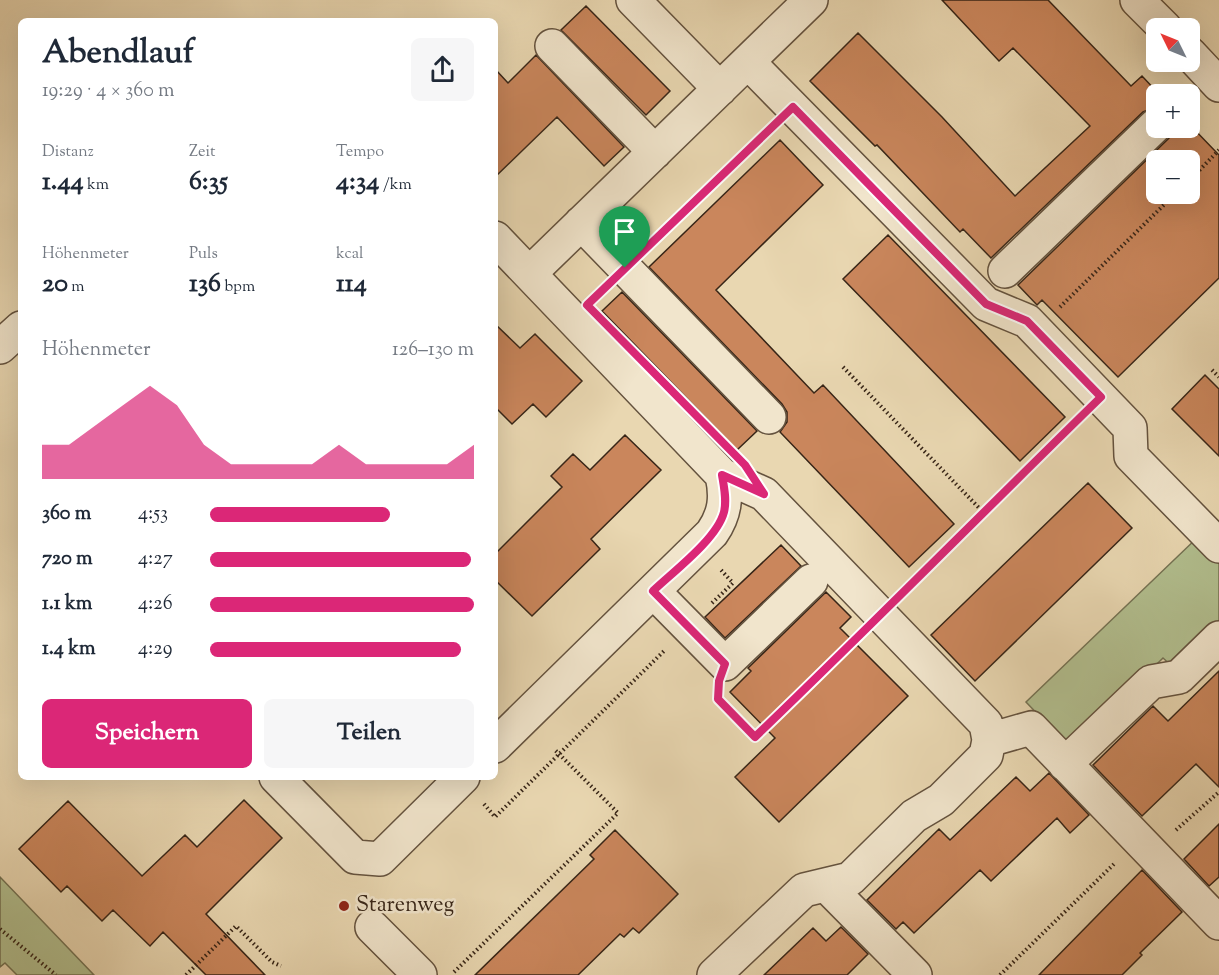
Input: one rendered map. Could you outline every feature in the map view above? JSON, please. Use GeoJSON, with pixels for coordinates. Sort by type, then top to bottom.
{"type":"FeatureCollection","features":[{"type":"Feature","properties":{"kind":"street"},"geometry":{"type":"LineString","coordinates":[[633,0],[720,89]]}},
{"type":"Feature","properties":{"kind":"street"},"geometry":{"type":"LineString","coordinates":[[530,273],[811,0]]}},
{"type":"Feature","properties":{"kind":"street"},"geometry":{"type":"LineString","coordinates":[[552,46],[655,152]]}},
{"type":"Feature","properties":{"kind":"street"},"geometry":{"type":"LineString","coordinates":[[748,62],[986,304],[1027,321],[1101,397],[1130,428],[1131,456],[1219,546]]}},
{"type":"Feature","properties":{"kind":"street"},"geometry":{"type":"LineString","coordinates":[[1005,271],[1146,135]]}},
{"type":"Feature","properties":{"kind":"street"},"geometry":{"type":"LineString","coordinates":[[581,223],[769,417]]}},
{"type":"Feature","properties":{"kind":"street"},"geometry":{"type":"LineString","coordinates":[[498,241],[722,475],[764,494],[976,711],[986,724],[989,740],[986,755],[941,800],[914,816],[850,879],[804,890],[714,975]]}},
{"type":"Feature","properties":{"kind":"street"},"geometry":{"type":"LineString","coordinates":[[0,347],[18,331]]}},
{"type":"Feature","properties":{"kind":"street"},"geometry":{"type":"LineString","coordinates":[[498,743],[712,533],[720,521],[725,505],[722,475]]}},
{"type":"Feature","properties":{"kind":"street"},"geometry":{"type":"LineString","coordinates":[[653,591],[725,664],[811,581]]}},
{"type":"Feature","properties":{"kind":"street"},"geometry":{"type":"LineString","coordinates":[[1065,764],[1151,682],[1179,677],[1219,638]]}},
{"type":"Feature","properties":{"kind":"street"},"geometry":{"type":"LineString","coordinates":[[989,740],[1031,728],[1219,923]]}},
{"type":"Feature","properties":{"kind":"street"},"geometry":{"type":"LineString","coordinates":[[279,780],[355,857],[380,859],[471,789]]}},
{"type":"Feature","properties":{"kind":"street"},"geometry":{"type":"LineString","coordinates":[[826,885],[915,975]]}},
{"type":"Feature","properties":{"kind":"street"},"geometry":{"type":"LineString","coordinates":[[372,927],[420,975]]}},
{"type":"Feature","properties":{"kind":"path"},"geometry":{"type":"LineString","coordinates":[[625,268],[793,107]]}},
{"type":"Feature","properties":{"kind":"path"},"geometry":{"type":"LineString","coordinates":[[1200,170],[1219,150]]}},
{"type":"Feature","properties":{"kind":"path"},"geometry":{"type":"LineString","coordinates":[[1036,331],[1165,204]]}},
{"type":"Feature","properties":{"kind":"path"},"geometry":{"type":"LineString","coordinates":[[843,367],[983,512]]}},
{"type":"Feature","properties":{"kind":"path"},"geometry":{"type":"LineString","coordinates":[[1212,370],[1219,377]]}},
{"type":"Feature","properties":{"kind":"path"},"geometry":{"type":"LineString","coordinates":[[725,664],[719,681],[718,699],[755,737],[883,615],[983,512],[1101,397]]}},
{"type":"Feature","properties":{"kind":"path"},"geometry":{"type":"LineString","coordinates":[[471,789],[495,817],[733,583],[714,563]]}},
{"type":"Feature","properties":{"kind":"path"},"geometry":{"type":"LineString","coordinates":[[451,975],[618,813],[554,749]]}},
{"type":"Feature","properties":{"kind":"path"},"geometry":{"type":"LineString","coordinates":[[1000,975],[1144,847],[1219,792]]}},
{"type":"Feature","properties":{"kind":"path"},"geometry":{"type":"LineString","coordinates":[[186,975],[236,926],[272,962],[281,966]]}},
{"type":"Feature","properties":{"kind":"path"},"geometry":{"type":"LineString","coordinates":[[0,929],[56,975]]}},
{"type":"Feature","properties":{"kind":"green space"},"geometry":{"type":"Polygon","coordinates":[[[1200,535],[1219,555],[1219,627],[1177,671],[1163,658],[1071,749],[1026,702],[1200,535]]]}},
{"type":"Feature","properties":{"kind":"green space"},"geometry":{"type":"Polygon","coordinates":[[[0,877],[94,975],[17,975],[5,963],[0,967],[0,877]]]}},
{"type":"Feature","properties":{"kind":"building"},"geometry":{"type":"Polygon","coordinates":[[[942,0],[1048,0],[1131,86],[1142,76],[1150,84],[1146,84],[1146,111],[991,258],[963,229],[960,232],[877,145],[875,146],[810,81],[858,33],[942,117],[1015,196],[1090,126],[1013,48],[999,61],[942,0]]]}},
{"type":"Feature","properties":{"kind":"building"},"geometry":{"type":"Polygon","coordinates":[[[586,6],[670,91],[646,115],[561,30],[586,6]]]}},
{"type":"Feature","properties":{"kind":"building"},"geometry":{"type":"Polygon","coordinates":[[[536,55],[624,147],[604,166],[557,117],[498,174],[498,72],[508,83],[536,55]]]}},
{"type":"Feature","properties":{"kind":"building"},"geometry":{"type":"Polygon","coordinates":[[[1200,135],[1219,155],[1219,278],[1118,377],[1042,300],[1037,305],[1018,285],[1146,160],[1146,204],[1200,204],[1200,150],[1157,150],[1169,138],[1200,138],[1200,135]]]}},
{"type":"Feature","properties":{"kind":"building"},"geometry":{"type":"Polygon","coordinates":[[[780,140],[823,185],[716,290],[814,393],[823,385],[954,524],[909,567],[780,432],[787,422],[787,412],[782,404],[649,267],[780,140]]]}},
{"type":"Feature","properties":{"kind":"building"},"geometry":{"type":"Polygon","coordinates":[[[888,235],[1065,417],[1020,461],[843,279],[888,235]]]}},
{"type":"Feature","properties":{"kind":"building"},"geometry":{"type":"Polygon","coordinates":[[[622,292],[757,431],[737,450],[602,311],[622,292]]]}},
{"type":"Feature","properties":{"kind":"building"},"geometry":{"type":"Polygon","coordinates":[[[498,327],[520,348],[535,334],[582,381],[546,417],[533,404],[512,424],[498,410],[498,327]]]}},
{"type":"Feature","properties":{"kind":"building"},"geometry":{"type":"Polygon","coordinates":[[[1205,375],[1219,389],[1219,456],[1172,409],[1205,375]]]}},
{"type":"Feature","properties":{"kind":"building"},"geometry":{"type":"Polygon","coordinates":[[[625,435],[661,470],[591,539],[600,549],[532,616],[498,583],[498,551],[562,487],[551,476],[573,454],[590,470],[625,435]]]}},
{"type":"Feature","properties":{"kind":"building"},"geometry":{"type":"Polygon","coordinates":[[[1088,483],[1132,528],[975,681],[931,635],[1088,483]]]}},
{"type":"Feature","properties":{"kind":"building"},"geometry":{"type":"Polygon","coordinates":[[[781,545],[801,566],[725,638],[705,617],[781,545]]]}},
{"type":"Feature","properties":{"kind":"building"},"geometry":{"type":"Polygon","coordinates":[[[826,592],[851,617],[840,628],[908,696],[779,822],[735,777],[775,738],[730,692],[751,671],[748,668],[826,592]]]}},
{"type":"Feature","properties":{"kind":"building"},"geometry":{"type":"Polygon","coordinates":[[[1219,671],[1219,787],[1196,764],[1142,816],[1093,765],[1153,706],[1168,721],[1219,671]]]}},
{"type":"Feature","properties":{"kind":"building"},"geometry":{"type":"Polygon","coordinates":[[[1049,773],[1089,815],[1070,833],[1057,818],[991,881],[980,870],[914,933],[903,922],[896,929],[867,900],[939,829],[950,840],[1016,777],[1030,791],[1049,773]]]}},
{"type":"Feature","properties":{"kind":"building"},"geometry":{"type":"Polygon","coordinates":[[[244,800],[282,838],[206,914],[265,975],[206,975],[163,932],[150,946],[113,910],[102,921],[67,886],[61,892],[19,849],[68,801],[142,876],[185,835],[197,847],[244,800]]]}},
{"type":"Feature","properties":{"kind":"building"},"geometry":{"type":"Polygon","coordinates":[[[1219,824],[1219,877],[1209,886],[1184,859],[1219,824]]]}},
{"type":"Feature","properties":{"kind":"building"},"geometry":{"type":"Polygon","coordinates":[[[615,830],[678,894],[639,933],[633,928],[624,937],[620,934],[578,975],[475,975],[594,859],[590,855],[615,830]]]}},
{"type":"Feature","properties":{"kind":"building"},"geometry":{"type":"Polygon","coordinates":[[[1142,870],[1182,912],[1140,953],[1142,955],[1122,975],[1039,975],[1142,870]]]}},
{"type":"Feature","properties":{"kind":"building"},"geometry":{"type":"Polygon","coordinates":[[[841,927],[868,954],[847,975],[764,975],[813,928],[826,941],[841,927]]]}},
{"type":"Feature","properties":{"kind":"place","name":"Starenweg"},"geometry":{"type":"Point","coordinates":[344,906]}},
{"type":"Feature","properties":{"kind":"route"},"geometry":{"type":"LineString","coordinates":[[793,107],[986,304],[1027,321],[1101,397],[983,512],[883,615],[755,737],[718,699],[719,681],[725,664],[653,591],[712,533],[720,521],[725,505],[722,475],[764,494],[745,465],[587,305],[625,268],[793,107]]}}]}
